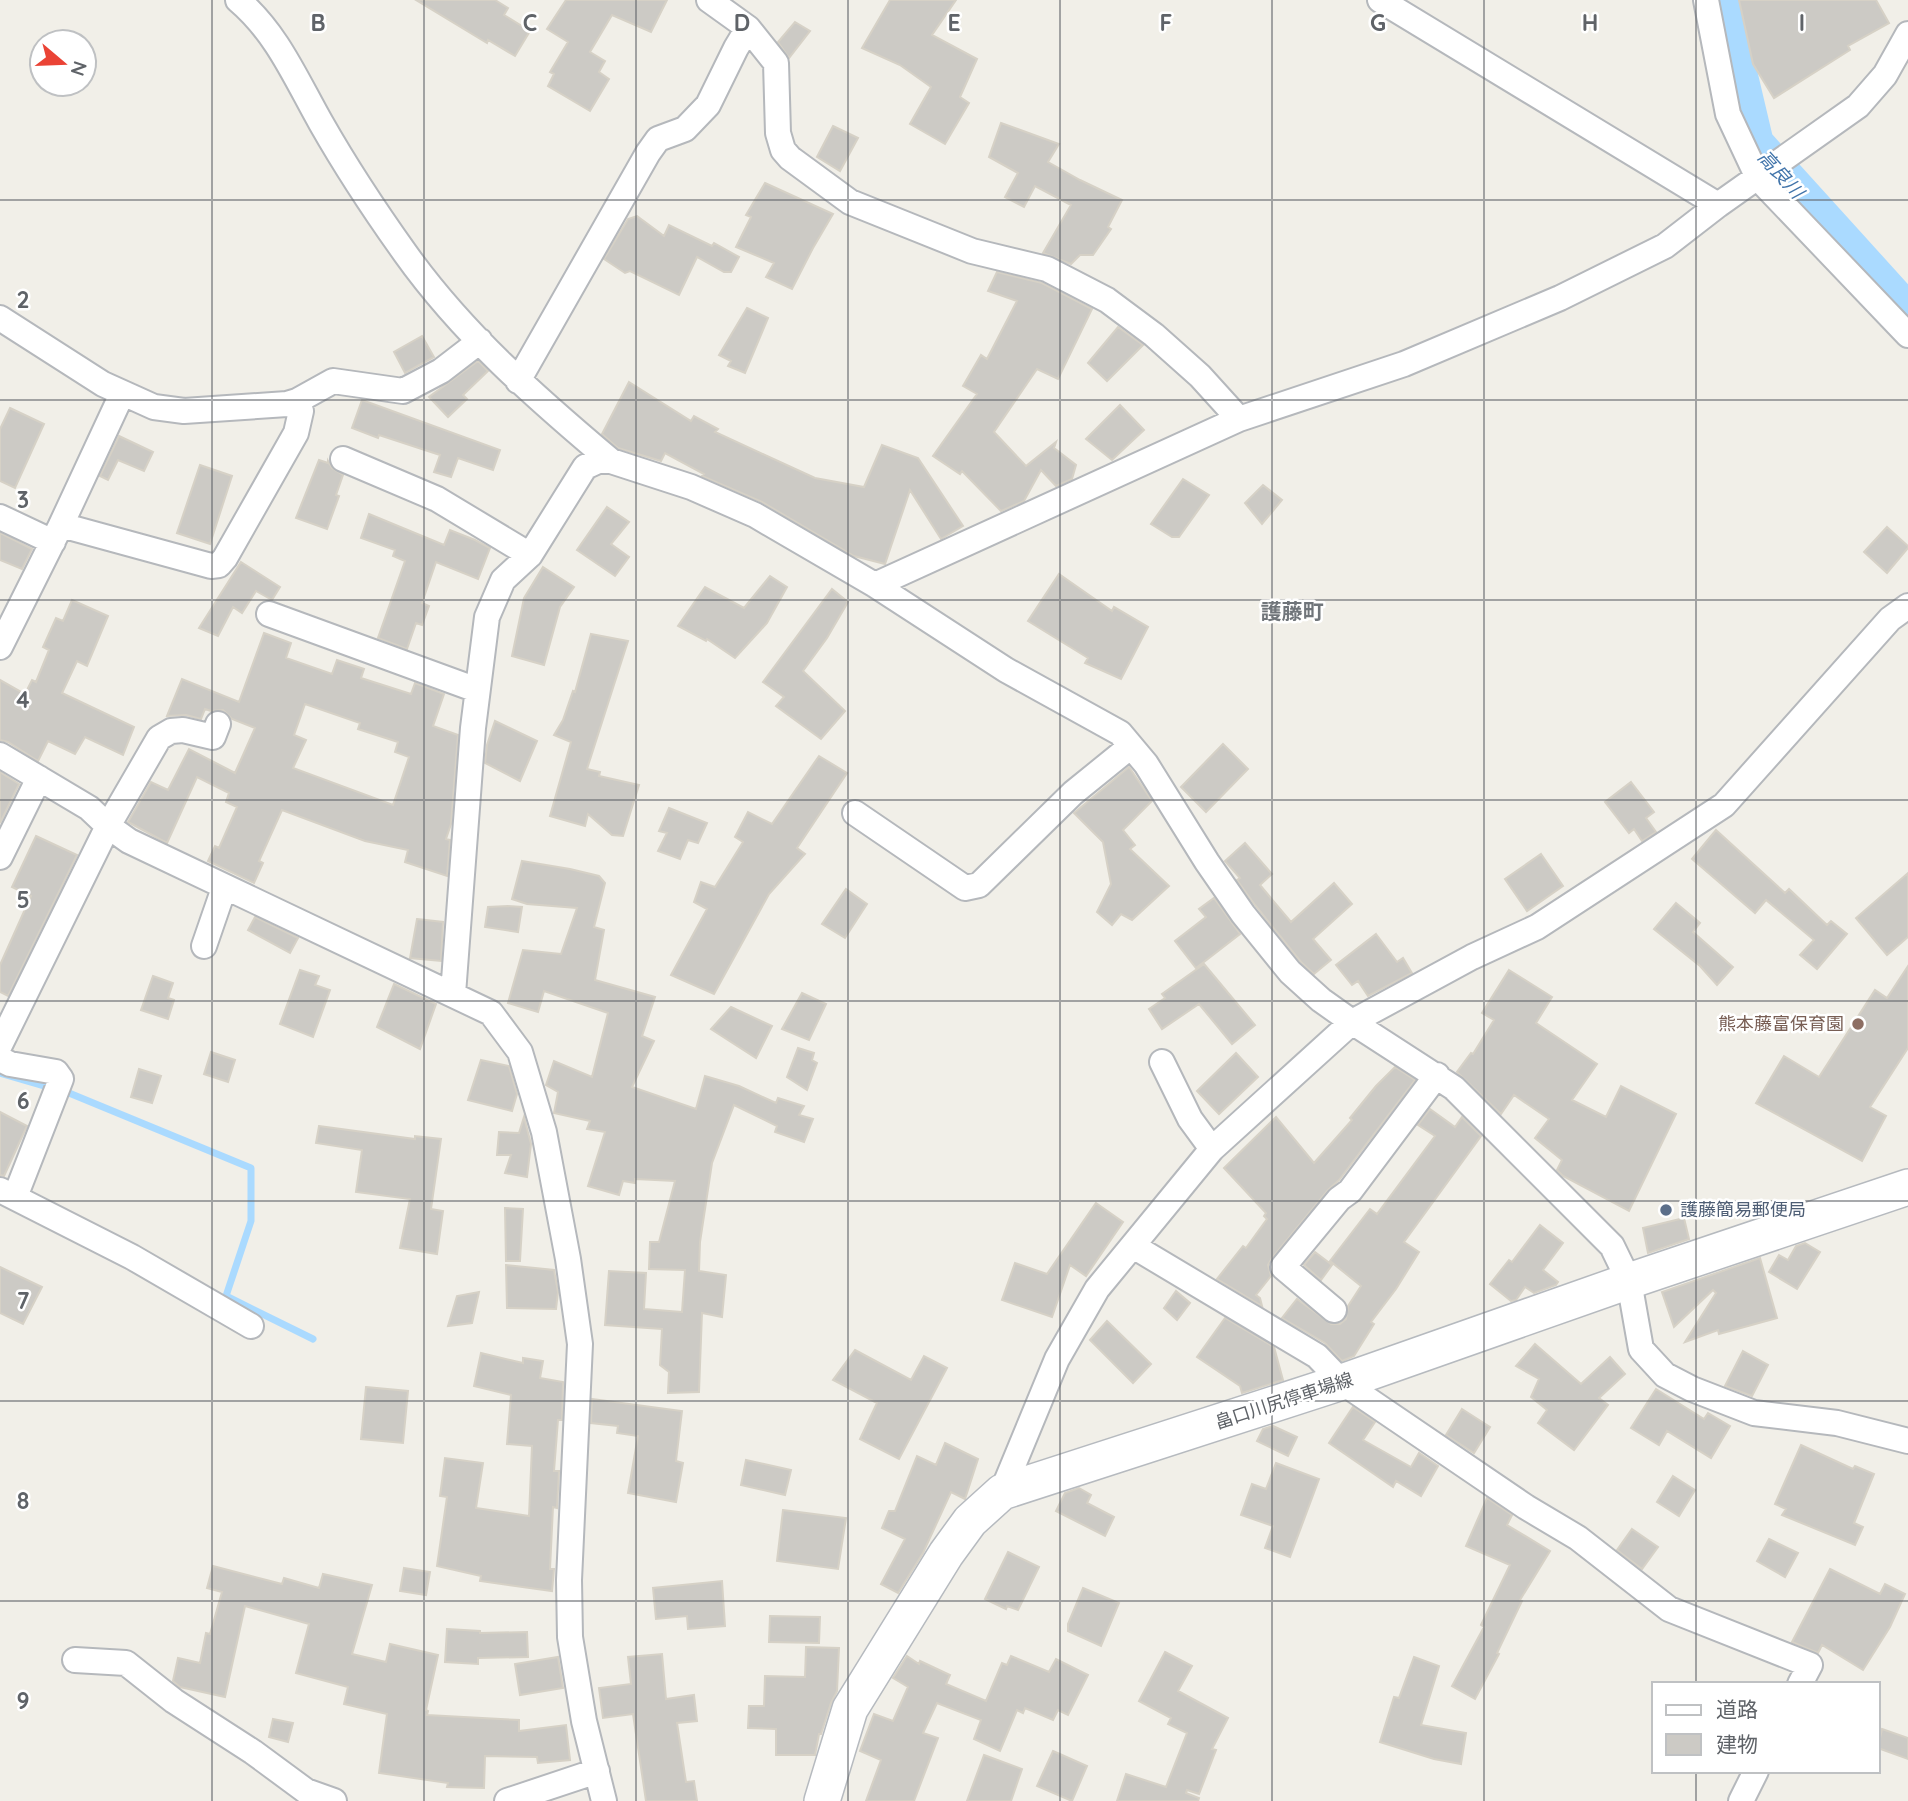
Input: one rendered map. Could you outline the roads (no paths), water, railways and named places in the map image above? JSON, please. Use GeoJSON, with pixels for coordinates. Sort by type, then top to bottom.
{"type":"FeatureCollection","features":[{"type":"Feature","properties":{"kind":"main road","name":"畠口川尻停車場線"},"geometry":{"type":"LineString","coordinates":[[822,1801],[850,1709],[946,1554],[970,1521],[1002,1492],[1342,1382],[1908,1187]]}},
{"type":"Feature","properties":{"kind":"street"},"geometry":{"type":"LineString","coordinates":[[238,0],[267,29],[281,49],[322,125],[406,254],[517,381],[611,461]]}},
{"type":"Feature","properties":{"kind":"street"},"geometry":{"type":"LineString","coordinates":[[709,0],[748,28],[776,63],[778,133],[783,150],[790,158],[850,202],[972,251],[1046,269],[1107,300],[1154,335],[1200,376],[1238,419]]}},
{"type":"Feature","properties":{"kind":"street"},"geometry":{"type":"LineString","coordinates":[[1380,0],[1718,205]]}},
{"type":"Feature","properties":{"kind":"street"},"geometry":{"type":"LineString","coordinates":[[1706,0],[1728,114],[1758,178],[1908,335]]}},
{"type":"Feature","properties":{"kind":"street"},"geometry":{"type":"LineString","coordinates":[[517,381],[648,153],[658,139],[685,129],[708,105],[748,28]]}},
{"type":"Feature","properties":{"kind":"street"},"geometry":{"type":"LineString","coordinates":[[875,585],[1238,419],[1404,364],[1560,298],[1665,246],[1858,106],[1885,75],[1908,34]]}},
{"type":"Feature","properties":{"kind":"street"},"geometry":{"type":"LineString","coordinates":[[0,318],[122,394],[154,407],[184,411],[276,405],[297,401],[333,381],[402,391],[441,372],[480,341]]}},
{"type":"Feature","properties":{"kind":"street"},"geometry":{"type":"LineString","coordinates":[[0,647],[122,394]]}},
{"type":"Feature","properties":{"kind":"street"},"geometry":{"type":"LineString","coordinates":[[0,517],[57,533],[211,566],[219,565],[226,558],[296,433],[301,411],[297,401]]}},
{"type":"Feature","properties":{"kind":"street"},"geometry":{"type":"LineString","coordinates":[[343,459],[437,499],[530,555]]}},
{"type":"Feature","properties":{"kind":"street"},"geometry":{"type":"LineString","coordinates":[[453,994],[477,690],[487,617],[503,580],[530,555],[585,467],[598,461],[611,461],[691,486],[755,515],[875,585],[1006,670],[1120,733],[1146,764],[1243,914],[1290,972],[1321,1000],[1352,1022],[1454,1088],[1612,1246],[1629,1281],[1641,1349],[1665,1375],[1692,1389],[1755,1413],[1836,1423],[1908,1441]]}},
{"type":"Feature","properties":{"kind":"street"},"geometry":{"type":"LineString","coordinates":[[1002,1492],[1056,1359],[1097,1289],[1212,1149],[1352,1022],[1472,957],[1537,927],[1724,805],[1890,620],[1908,606]]}},
{"type":"Feature","properties":{"kind":"street"},"geometry":{"type":"LineString","coordinates":[[270,614],[477,690]]}},
{"type":"Feature","properties":{"kind":"street"},"geometry":{"type":"LineString","coordinates":[[0,1045],[108,826],[159,737],[171,731],[183,730],[213,737],[218,724]]}},
{"type":"Feature","properties":{"kind":"street"},"geometry":{"type":"LineString","coordinates":[[855,813],[965,888],[971,888],[979,885],[1073,793],[1131,746]]}},
{"type":"Feature","properties":{"kind":"street"},"geometry":{"type":"LineString","coordinates":[[0,755],[89,808],[129,841],[223,888],[491,1013],[520,1052],[544,1132],[568,1259],[580,1344],[569,1580],[570,1637],[584,1721],[604,1801]]}},
{"type":"Feature","properties":{"kind":"street"},"geometry":{"type":"LineString","coordinates":[[0,857],[39,778]]}},
{"type":"Feature","properties":{"kind":"street"},"geometry":{"type":"LineString","coordinates":[[204,946],[223,888]]}},
{"type":"Feature","properties":{"kind":"street"},"geometry":{"type":"LineString","coordinates":[[0,1059],[10,1064],[56,1072],[61,1079],[8,1194],[132,1257],[251,1326]]}},
{"type":"Feature","properties":{"kind":"street"},"geometry":{"type":"LineString","coordinates":[[1162,1062],[1189,1119],[1212,1149]]}},
{"type":"Feature","properties":{"kind":"street"},"geometry":{"type":"LineString","coordinates":[[1334,1310],[1283,1268],[1339,1199],[1350,1191],[1437,1075]]}},
{"type":"Feature","properties":{"kind":"street"},"geometry":{"type":"LineString","coordinates":[[1133,1246],[1317,1356],[1342,1382],[1526,1507],[1578,1538],[1669,1609],[1810,1665],[1801,1682]]}},
{"type":"Feature","properties":{"kind":"street"},"geometry":{"type":"LineString","coordinates":[[75,1660],[125,1662],[174,1701],[253,1752],[306,1791],[334,1801]]}},
{"type":"Feature","properties":{"kind":"street"},"geometry":{"type":"LineString","coordinates":[[507,1801],[597,1771]]}},
{"type":"Feature","properties":{"kind":"street"},"geometry":{"type":"LineString","coordinates":[[1741,1801],[1755,1773]]}},
{"type":"Feature","properties":{"kind":"waterway","name":"高良川"},"geometry":{"type":"LineString","coordinates":[[1720,0],[1754,144],[1908,314]]}},
{"type":"Feature","properties":{"kind":"waterway"},"geometry":{"type":"LineString","coordinates":[[0,1073],[44,1086]]}},
{"type":"Feature","properties":{"kind":"waterway"},"geometry":{"type":"LineString","coordinates":[[69,1093],[251,1168],[251,1221],[226,1296],[313,1339]]}},
{"type":"Feature","properties":{"kind":"place","name":"熊本藤富保育園"},"geometry":{"type":"Point","coordinates":[1858,1024]}},
{"type":"Feature","properties":{"kind":"place","name":"護藤簡易郵便局"},"geometry":{"type":"Point","coordinates":[1666,1210]}},
{"type":"Feature","properties":{"kind":"district","name":"護藤町"},"geometry":{"type":"Point","coordinates":[1292,612]}}]}
